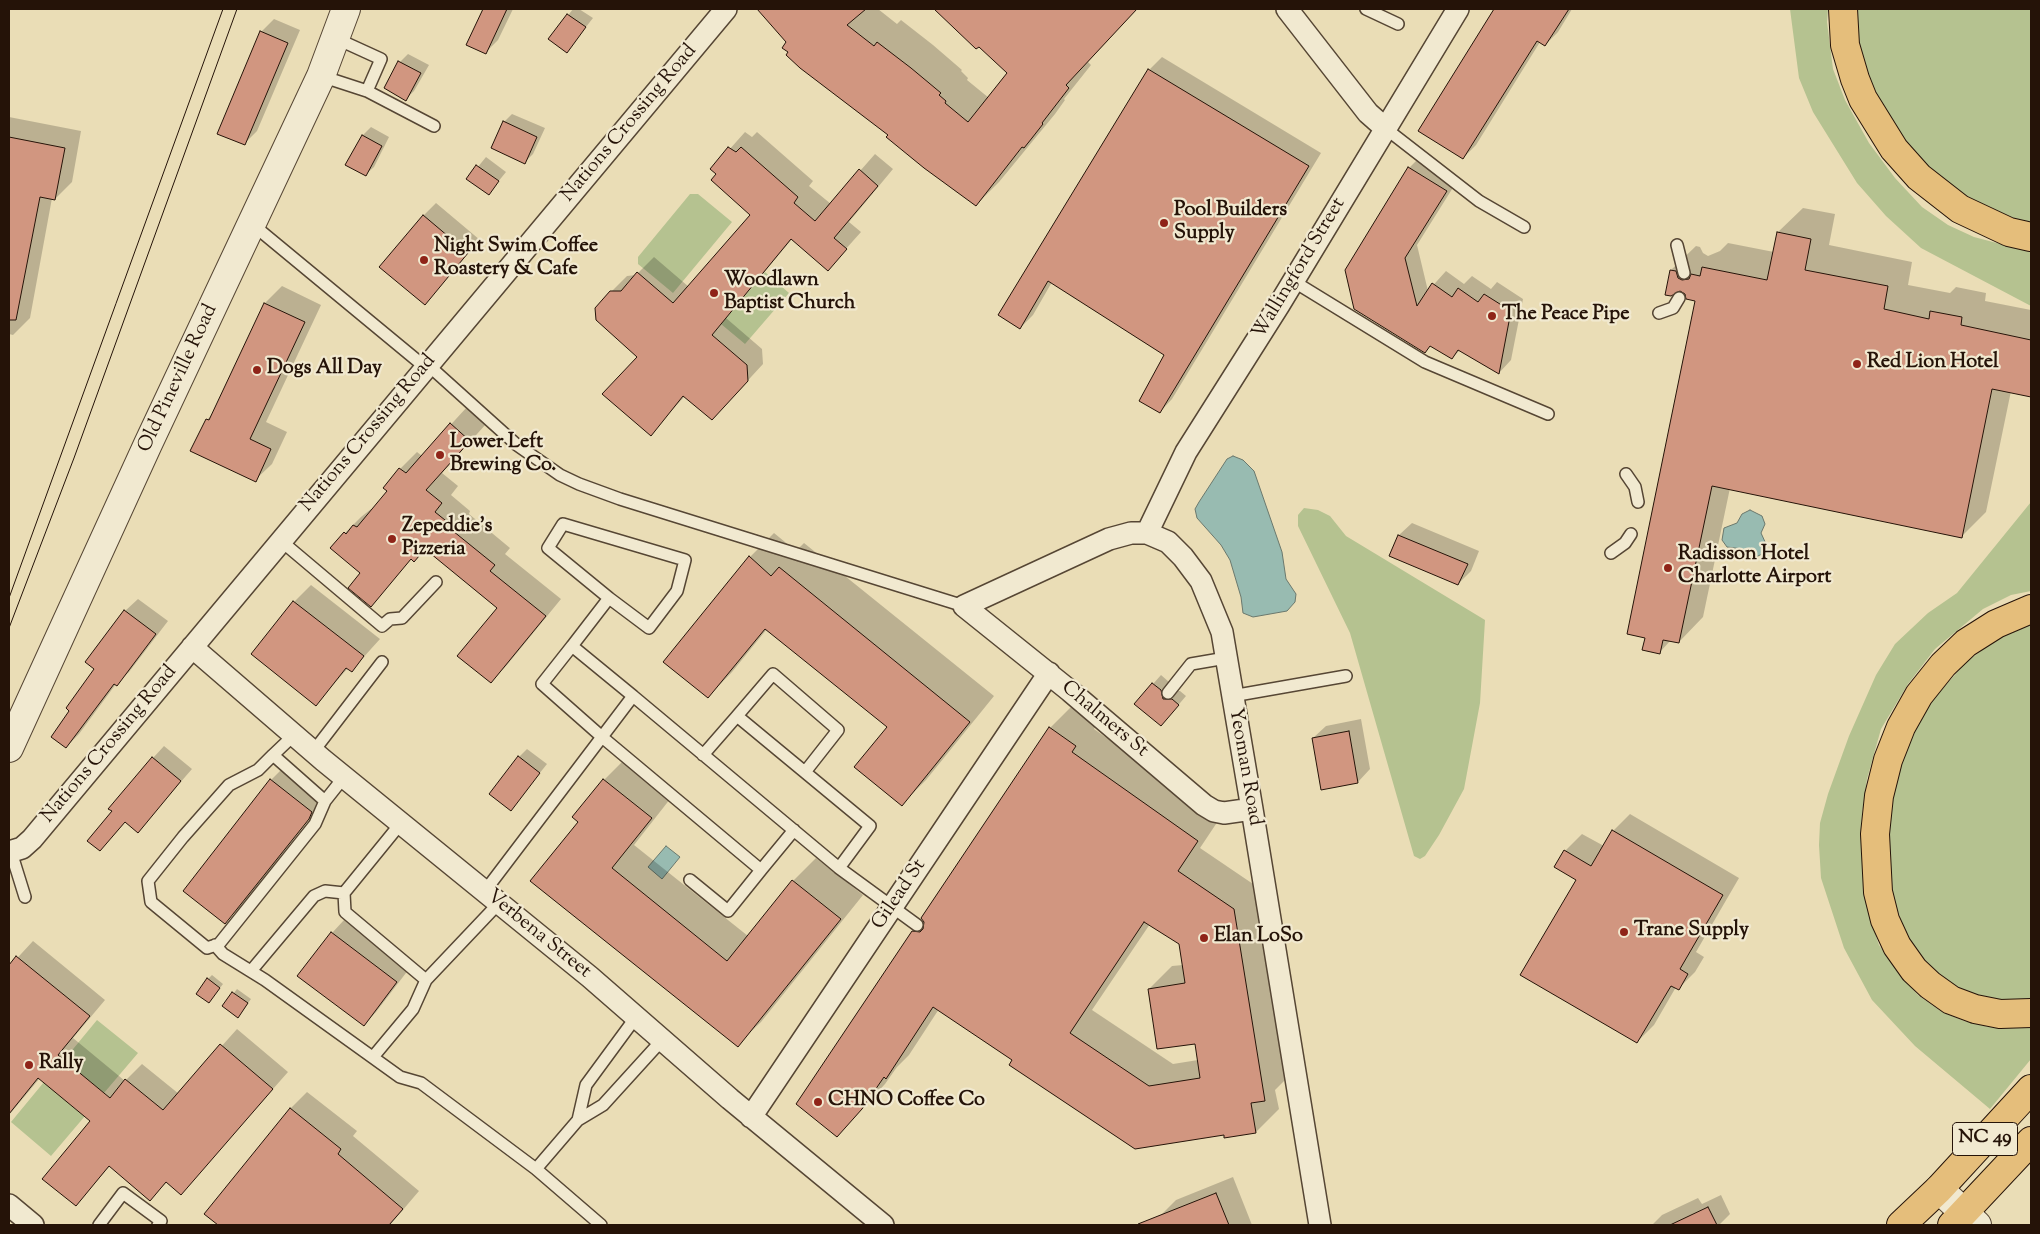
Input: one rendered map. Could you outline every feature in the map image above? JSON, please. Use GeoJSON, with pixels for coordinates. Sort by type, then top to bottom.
{"type":"FeatureCollection","features":[{"type":"Feature","properties":{"kind":"main road"},"geometry":{"type":"LineString","coordinates":[[1843,9],[1845,44],[1855,79],[1868,108],[1894,148],[1919,177],[1960,209],[2009,232],[2031,237]]}},
{"type":"Feature","properties":{"kind":"main road"},"geometry":{"type":"LineString","coordinates":[[2031,609],[1996,624],[1966,643],[1943,665],[1919,695],[1901,727],[1888,760],[1879,796],[1875,834],[1878,892],[1885,920],[1897,946],[1914,970],[1930,985],[1951,1000],[1975,1009],[2000,1014],[2031,1013]]}},
{"type":"Feature","properties":{"kind":"main road","name":"NC 49"},"geometry":{"type":"LineString","coordinates":[[1901,1225],[1939,1189],[2031,1089]]}},
{"type":"Feature","properties":{"kind":"main road","name":"NC 49"},"geometry":{"type":"LineString","coordinates":[[1964,1221],[2031,1140]]}},
{"type":"Feature","properties":{"kind":"street","name":"Old Pineville Road"},"geometry":{"type":"LineString","coordinates":[[9,748],[148,444],[321,76],[346,9]]}},
{"type":"Feature","properties":{"kind":"street","name":"Nations Crossing Road"},"geometry":{"type":"LineString","coordinates":[[10,852],[22,848],[32,839],[426,365],[650,103],[726,9]]}},
{"type":"Feature","properties":{"kind":"street"},"geometry":{"type":"LineString","coordinates":[[1287,9],[1368,113],[1385,128]]}},
{"type":"Feature","properties":{"kind":"street","name":"Wallingford Street"},"geometry":{"type":"LineString","coordinates":[[1147,532],[1186,452],[1293,281],[1458,9]]}},
{"type":"Feature","properties":{"kind":"street"},"geometry":{"type":"LineString","coordinates":[[964,606],[1109,539],[1131,533],[1147,532]]}},
{"type":"Feature","properties":{"kind":"street","name":"Yeoman Road"},"geometry":{"type":"LineString","coordinates":[[1147,532],[1168,542],[1183,556],[1201,581],[1222,632],[1320,1225]]}},
{"type":"Feature","properties":{"kind":"street","name":"Chalmers St"},"geometry":{"type":"LineString","coordinates":[[964,606],[1049,673],[1204,805],[1214,811],[1224,813],[1252,810]]}},
{"type":"Feature","properties":{"kind":"street","name":"Verbena Street"},"geometry":{"type":"LineString","coordinates":[[192,646],[313,752],[492,897],[883,1225]]}},
{"type":"Feature","properties":{"kind":"street","name":"Gilead St"},"geometry":{"type":"LineString","coordinates":[[751,1116],[1049,673]]}},
{"type":"Feature","properties":{"kind":"street"},"geometry":{"type":"LineString","coordinates":[[1939,1189],[1964,1221]]}},
{"type":"Feature","properties":{"kind":"street"},"geometry":{"type":"LineString","coordinates":[[9,1205],[33,1225]]}},
{"type":"Feature","properties":{"kind":"lane"},"geometry":{"type":"LineString","coordinates":[[1366,9],[1398,24]]}},
{"type":"Feature","properties":{"kind":"lane"},"geometry":{"type":"LineString","coordinates":[[335,38],[381,60],[367,91]]}},
{"type":"Feature","properties":{"kind":"lane"},"geometry":{"type":"LineString","coordinates":[[321,76],[367,91],[434,126]]}},
{"type":"Feature","properties":{"kind":"lane"},"geometry":{"type":"LineString","coordinates":[[1385,128],[1479,201],[1524,227]]}},
{"type":"Feature","properties":{"kind":"lane"},"geometry":{"type":"LineString","coordinates":[[252,224],[426,365],[517,445],[560,475],[620,499],[964,606]]}},
{"type":"Feature","properties":{"kind":"lane"},"geometry":{"type":"LineString","coordinates":[[1677,245],[1684,273]]}},
{"type":"Feature","properties":{"kind":"lane"},"geometry":{"type":"LineString","coordinates":[[1293,281],[1425,362],[1548,414]]}},
{"type":"Feature","properties":{"kind":"lane"},"geometry":{"type":"LineString","coordinates":[[1659,313],[1673,308],[1679,298]]}},
{"type":"Feature","properties":{"kind":"lane"},"geometry":{"type":"LineString","coordinates":[[1626,474],[1635,487],[1638,502]]}},
{"type":"Feature","properties":{"kind":"lane"},"geometry":{"type":"LineString","coordinates":[[563,524],[685,560],[677,592],[649,628],[609,598],[548,548],[563,524]]}},
{"type":"Feature","properties":{"kind":"lane"},"geometry":{"type":"LineString","coordinates":[[1611,553],[1625,543],[1631,534]]}},
{"type":"Feature","properties":{"kind":"lane"},"geometry":{"type":"LineString","coordinates":[[280,540],[382,626],[390,619],[402,618],[436,582]]}},
{"type":"Feature","properties":{"kind":"lane"},"geometry":{"type":"LineString","coordinates":[[609,598],[542,684],[602,738],[762,870]]}},
{"type":"Feature","properties":{"kind":"lane"},"geometry":{"type":"LineString","coordinates":[[572,646],[839,868],[916,925]]}},
{"type":"Feature","properties":{"kind":"lane"},"geometry":{"type":"LineString","coordinates":[[1168,693],[1192,664],[1226,658]]}},
{"type":"Feature","properties":{"kind":"lane"},"geometry":{"type":"LineString","coordinates":[[313,752],[382,662]]}},
{"type":"Feature","properties":{"kind":"lane"},"geometry":{"type":"LineString","coordinates":[[703,755],[773,674],[838,730],[805,772]]}},
{"type":"Feature","properties":{"kind":"lane"},"geometry":{"type":"LineString","coordinates":[[1232,696],[1346,676]]}},
{"type":"Feature","properties":{"kind":"lane"},"geometry":{"type":"LineString","coordinates":[[373,1057],[413,1008],[426,980],[492,897],[602,738],[634,696]]}},
{"type":"Feature","properties":{"kind":"lane"},"geometry":{"type":"LineString","coordinates":[[737,716],[870,826],[839,868]]}},
{"type":"Feature","properties":{"kind":"lane"},"geometry":{"type":"LineString","coordinates":[[294,735],[258,770],[229,785],[148,881],[151,902],[207,948],[215,945],[315,824],[326,801],[344,777]]}},
{"type":"Feature","properties":{"kind":"lane"},"geometry":{"type":"LineString","coordinates":[[273,755],[326,801]]}},
{"type":"Feature","properties":{"kind":"lane"},"geometry":{"type":"LineString","coordinates":[[401,822],[344,893],[345,912],[426,980]]}},
{"type":"Feature","properties":{"kind":"lane"},"geometry":{"type":"LineString","coordinates":[[690,880],[728,911],[794,830]]}},
{"type":"Feature","properties":{"kind":"lane"},"geometry":{"type":"LineString","coordinates":[[10,852],[25,897]]}},
{"type":"Feature","properties":{"kind":"lane"},"geometry":{"type":"LineString","coordinates":[[251,971],[314,896],[325,891],[344,893]]}},
{"type":"Feature","properties":{"kind":"lane"},"geometry":{"type":"LineString","coordinates":[[215,945],[223,954],[251,971],[400,1077],[421,1083],[536,1168],[601,1225]]}},
{"type":"Feature","properties":{"kind":"lane"},"geometry":{"type":"LineString","coordinates":[[578,1120],[586,1085],[636,1017]]}},
{"type":"Feature","properties":{"kind":"lane"},"geometry":{"type":"LineString","coordinates":[[536,1168],[578,1120],[603,1106],[663,1039]]}},
{"type":"Feature","properties":{"kind":"lane"},"geometry":{"type":"LineString","coordinates":[[99,1225],[123,1193],[162,1224]]}},
{"type":"Feature","properties":{"kind":"green space"},"geometry":{"type":"Polygon","coordinates":[[[1790,9],[1828,9],[1827,22],[1833,69],[1845,100],[1869,143],[1895,178],[1922,207],[1948,225],[1974,237],[2031,252],[2031,306],[1921,248],[1886,216],[1857,183],[1813,112],[1799,78],[1790,9]]]}},
{"type":"Feature","properties":{"kind":"green space"},"geometry":{"type":"Polygon","coordinates":[[[1855,9],[2031,9],[2031,226],[1974,207],[1911,154],[1874,97],[1857,39],[1855,9]]]}},
{"type":"Feature","properties":{"kind":"green space"},"geometry":{"type":"Polygon","coordinates":[[[690,194],[698,194],[732,222],[673,293],[638,264],[638,257],[690,194]]]}},
{"type":"Feature","properties":{"kind":"green space"},"geometry":{"type":"Polygon","coordinates":[[[765,272],[789,293],[745,344],[721,324],[765,272]]]}},
{"type":"Feature","properties":{"kind":"green space"},"geometry":{"type":"Polygon","coordinates":[[[2031,502],[2031,591],[2011,595],[1983,609],[1935,649],[1908,684],[1881,729],[1867,779],[1862,815],[1861,846],[1870,918],[1879,945],[1899,974],[1918,995],[1942,1012],[1964,1021],[1989,1027],[2031,1028],[2031,1059],[1990,1109],[1915,1046],[1872,1000],[1844,948],[1821,878],[1820,823],[1828,794],[1849,736],[1876,675],[1895,644],[1928,613],[1957,593],[2031,502]]]}},
{"type":"Feature","properties":{"kind":"green space"},"geometry":{"type":"Polygon","coordinates":[[[1304,508],[1318,510],[1330,516],[1346,536],[1485,620],[1480,703],[1464,789],[1439,835],[1425,856],[1420,859],[1414,856],[1350,633],[1298,526],[1298,515],[1304,508]]]}},
{"type":"Feature","properties":{"kind":"green space"},"geometry":{"type":"Polygon","coordinates":[[[2031,624],[2031,1003],[2002,1003],[1959,991],[1935,975],[1912,949],[1891,893],[1888,842],[1894,792],[1899,770],[1906,749],[1925,709],[1966,662],[1999,638],[2031,624]]]}},
{"type":"Feature","properties":{"kind":"green space"},"geometry":{"type":"Polygon","coordinates":[[[97,1020],[138,1053],[104,1093],[64,1060],[97,1020]]]}},
{"type":"Feature","properties":{"kind":"green space"},"geometry":{"type":"Polygon","coordinates":[[[44,1082],[85,1116],[51,1156],[11,1122],[44,1082]]]}},
{"type":"Feature","properties":{"kind":"water"},"geometry":{"type":"Polygon","coordinates":[[[1233,456],[1243,460],[1254,471],[1282,552],[1286,579],[1296,594],[1295,602],[1287,611],[1253,617],[1243,613],[1241,597],[1230,560],[1221,545],[1197,518],[1195,509],[1199,502],[1227,459],[1233,456]]]}},
{"type":"Feature","properties":{"kind":"water"},"geometry":{"type":"Polygon","coordinates":[[[1750,510],[1762,516],[1765,524],[1761,533],[1766,544],[1764,553],[1754,558],[1749,557],[1742,549],[1727,547],[1722,540],[1724,528],[1737,523],[1742,514],[1750,510]]]}},
{"type":"Feature","properties":{"kind":"water"},"geometry":{"type":"Polygon","coordinates":[[[666,846],[680,857],[662,879],[648,867],[666,846]]]}},
{"type":"Feature","properties":{"kind":"building"},"geometry":{"type":"Polygon","coordinates":[[[483,9],[507,9],[486,54],[466,45],[483,9]]]}},
{"type":"Feature","properties":{"kind":"building"},"geometry":{"type":"Polygon","coordinates":[[[757,9],[866,9],[847,25],[874,46],[877,42],[911,68],[941,93],[939,95],[946,101],[945,103],[968,122],[1007,73],[979,47],[976,49],[934,9],[1137,9],[1066,85],[1069,88],[1043,124],[1024,148],[1022,147],[976,206],[924,168],[886,137],[888,135],[800,68],[786,55],[788,52],[782,48],[786,42],[757,9]]]}},
{"type":"Feature","properties":{"kind":"building"},"geometry":{"type":"Polygon","coordinates":[[[1494,9],[1569,9],[1545,46],[1537,41],[1463,159],[1418,131],[1494,9]]]}},
{"type":"Feature","properties":{"kind":"building"},"geometry":{"type":"Polygon","coordinates":[[[567,14],[586,27],[567,53],[548,39],[567,14]]]}},
{"type":"Feature","properties":{"kind":"building"},"geometry":{"type":"Polygon","coordinates":[[[260,31],[288,43],[245,145],[217,134],[260,31]]]}},
{"type":"Feature","properties":{"kind":"building"},"geometry":{"type":"Polygon","coordinates":[[[398,61],[421,73],[406,101],[384,88],[398,61]]]}},
{"type":"Feature","properties":{"kind":"building","name":"Pool Builders Supply"},"geometry":{"type":"Polygon","coordinates":[[[1148,69],[1309,166],[1160,413],[1139,401],[1164,355],[1048,281],[1020,329],[998,315],[1148,69]]]}},
{"type":"Feature","properties":{"kind":"building"},"geometry":{"type":"Polygon","coordinates":[[[503,121],[537,137],[525,164],[491,148],[503,121]]]}},
{"type":"Feature","properties":{"kind":"building"},"geometry":{"type":"Polygon","coordinates":[[[362,135],[382,146],[366,176],[345,165],[362,135]]]}},
{"type":"Feature","properties":{"kind":"building"},"geometry":{"type":"Polygon","coordinates":[[[9,137],[65,148],[55,200],[40,197],[16,320],[9,320],[9,137]]]}},
{"type":"Feature","properties":{"kind":"building","name":"Woodlawn Baptist Church"},"geometry":{"type":"Polygon","coordinates":[[[728,147],[736,152],[741,147],[798,197],[794,203],[815,221],[859,169],[878,186],[834,238],[847,249],[828,271],[791,239],[712,335],[747,365],[748,381],[712,420],[683,396],[651,436],[602,394],[637,357],[596,320],[595,308],[610,291],[621,291],[637,272],[673,303],[750,215],[711,180],[716,174],[710,169],[728,147]]]}},
{"type":"Feature","properties":{"kind":"building"},"geometry":{"type":"Polygon","coordinates":[[[476,165],[499,181],[489,195],[466,179],[476,165]]]}},
{"type":"Feature","properties":{"kind":"building"},"geometry":{"type":"Polygon","coordinates":[[[1408,167],[1447,191],[1405,258],[1417,306],[1432,283],[1452,297],[1458,288],[1478,302],[1484,294],[1511,311],[1499,374],[1458,350],[1452,359],[1430,346],[1425,353],[1354,309],[1345,270],[1408,167]]]}},
{"type":"Feature","properties":{"kind":"building","name":"Night Swim Coffee Roastery & Cafe"},"geometry":{"type":"Polygon","coordinates":[[[423,215],[468,253],[425,305],[379,267],[423,215]]]}},
{"type":"Feature","properties":{"kind":"building","name":"Red Lion Hotel"},"geometry":{"type":"Polygon","coordinates":[[[1777,232],[1811,239],[1805,270],[1888,286],[1884,309],[1929,319],[1930,311],[1962,317],[1961,325],[2031,340],[2031,397],[1992,389],[1962,538],[1712,486],[1679,643],[1663,640],[1660,654],[1642,650],[1645,638],[1627,634],[1695,301],[1686,299],[1685,294],[1680,291],[1671,296],[1665,295],[1670,270],[1676,271],[1678,278],[1682,280],[1689,279],[1691,274],[1700,276],[1702,267],[1767,280],[1777,232]]]}},
{"type":"Feature","properties":{"kind":"building","name":"Dogs All Day"},"geometry":{"type":"Polygon","coordinates":[[[264,303],[305,322],[250,439],[271,449],[256,482],[190,451],[206,419],[209,420],[264,303]]]}},
{"type":"Feature","properties":{"kind":"building"},"geometry":{"type":"Polygon","coordinates":[[[450,423],[470,441],[426,490],[442,503],[435,512],[455,528],[453,531],[495,565],[490,571],[546,616],[491,683],[457,656],[497,608],[425,549],[414,562],[411,559],[371,607],[348,588],[360,573],[330,548],[353,525],[357,527],[387,491],[383,488],[399,468],[406,473],[450,423]]]}},
{"type":"Feature","properties":{"kind":"building"},"geometry":{"type":"Polygon","coordinates":[[[1398,535],[1468,564],[1458,585],[1389,556],[1398,535]]]}},
{"type":"Feature","properties":{"kind":"building"},"geometry":{"type":"Polygon","coordinates":[[[749,556],[771,576],[779,567],[970,722],[902,806],[854,767],[887,727],[765,629],[708,698],[663,662],[749,556]]]}},
{"type":"Feature","properties":{"kind":"building"},"geometry":{"type":"Polygon","coordinates":[[[293,601],[364,656],[352,672],[346,668],[316,706],[251,654],[293,601]]]}},
{"type":"Feature","properties":{"kind":"building"},"geometry":{"type":"Polygon","coordinates":[[[124,610],[156,634],[117,686],[114,684],[66,748],[51,737],[69,711],[66,708],[94,669],[85,662],[124,610]]]}},
{"type":"Feature","properties":{"kind":"building"},"geometry":{"type":"Polygon","coordinates":[[[1152,683],[1161,690],[1163,699],[1172,699],[1179,705],[1161,726],[1134,704],[1152,683]]]}},
{"type":"Feature","properties":{"kind":"building","name":"Elan LoSo"},"geometry":{"type":"Polygon","coordinates":[[[1049,727],[1076,746],[1072,752],[1198,841],[1178,871],[1234,909],[1265,1101],[1251,1103],[1256,1133],[1224,1138],[1224,1135],[1135,1149],[1009,1065],[1012,1060],[933,1007],[886,1079],[884,1077],[862,1109],[837,1137],[796,1104],[912,931],[920,932],[923,929],[924,922],[921,918],[1049,727]],[[1144,922],[1070,1033],[1149,1086],[1200,1078],[1195,1044],[1157,1049],[1148,989],[1185,983],[1179,944],[1144,922]]]}},
{"type":"Feature","properties":{"kind":"building"},"geometry":{"type":"Polygon","coordinates":[[[1349,731],[1358,783],[1321,790],[1312,738],[1349,731]]]}},
{"type":"Feature","properties":{"kind":"building"},"geometry":{"type":"Polygon","coordinates":[[[518,756],[540,773],[511,811],[489,794],[518,756]]]}},
{"type":"Feature","properties":{"kind":"building"},"geometry":{"type":"Polygon","coordinates":[[[152,757],[181,781],[138,833],[125,822],[100,851],[87,841],[112,811],[108,809],[152,757]]]}},
{"type":"Feature","properties":{"kind":"building"},"geometry":{"type":"Polygon","coordinates":[[[270,779],[312,812],[309,819],[225,924],[183,891],[270,779]]]}},
{"type":"Feature","properties":{"kind":"building"},"geometry":{"type":"Polygon","coordinates":[[[603,779],[652,818],[612,868],[727,961],[792,880],[841,919],[738,1047],[530,881],[578,822],[572,817],[603,779]]]}},
{"type":"Feature","properties":{"kind":"building","name":"Trane Supply"},"geometry":{"type":"Polygon","coordinates":[[[1612,830],[1723,895],[1680,969],[1688,974],[1679,990],[1671,986],[1637,1043],[1520,975],[1576,880],[1554,867],[1564,850],[1591,866],[1612,830]]]}},
{"type":"Feature","properties":{"kind":"building"},"geometry":{"type":"Polygon","coordinates":[[[331,932],[397,982],[364,1026],[297,976],[331,932]]]}},
{"type":"Feature","properties":{"kind":"building"},"geometry":{"type":"Polygon","coordinates":[[[16,956],[90,1016],[58,1055],[110,1098],[125,1079],[163,1110],[220,1044],[273,1089],[181,1195],[166,1182],[150,1201],[109,1166],[76,1206],[42,1179],[90,1121],[38,1078],[9,1114],[9,965],[16,956]]]}},
{"type":"Feature","properties":{"kind":"building"},"geometry":{"type":"Polygon","coordinates":[[[207,978],[220,988],[209,1003],[196,994],[207,978]]]}},
{"type":"Feature","properties":{"kind":"building"},"geometry":{"type":"Polygon","coordinates":[[[232,992],[248,1003],[238,1018],[222,1006],[232,992]]]}},
{"type":"Feature","properties":{"kind":"building"},"geometry":{"type":"Polygon","coordinates":[[[290,1108],[341,1149],[338,1154],[403,1209],[389,1225],[218,1225],[204,1214],[290,1108]]]}},
{"type":"Feature","properties":{"kind":"building"},"geometry":{"type":"Polygon","coordinates":[[[1216,1193],[1229,1225],[1138,1225],[1138,1224],[1216,1193]]]}},
{"type":"Feature","properties":{"kind":"building"},"geometry":{"type":"Polygon","coordinates":[[[1708,1207],[1717,1225],[1670,1225],[1708,1207]]]}},
{"type":"Feature","properties":{"kind":"tram line"},"geometry":{"type":"LineString","coordinates":[[9,598],[223,9]]}},
{"type":"Feature","properties":{"kind":"tram line"},"geometry":{"type":"LineString","coordinates":[[9,628],[74,458],[237,9]]}},
{"type":"Feature","properties":{"kind":"place","name":"Pool Builders Supply"},"geometry":{"type":"Point","coordinates":[1164,223]}},
{"type":"Feature","properties":{"kind":"place","name":"Night Swim Coffee Roastery & Cafe"},"geometry":{"type":"Point","coordinates":[424,260]}},
{"type":"Feature","properties":{"kind":"place","name":"Woodlawn Baptist Church"},"geometry":{"type":"Point","coordinates":[714,293]}},
{"type":"Feature","properties":{"kind":"place","name":"The Peace Pipe"},"geometry":{"type":"Point","coordinates":[1492,316]}},
{"type":"Feature","properties":{"kind":"place","name":"Red Lion Hotel"},"geometry":{"type":"Point","coordinates":[1857,364]}},
{"type":"Feature","properties":{"kind":"place","name":"Dogs All Day"},"geometry":{"type":"Point","coordinates":[257,370]}},
{"type":"Feature","properties":{"kind":"place","name":"Lower Left Brewing Co."},"geometry":{"type":"Point","coordinates":[440,455]}},
{"type":"Feature","properties":{"kind":"place","name":"Zepeddie's Pizzeria"},"geometry":{"type":"Point","coordinates":[392,539]}},
{"type":"Feature","properties":{"kind":"place","name":"Radisson Hotel Charlotte Airport"},"geometry":{"type":"Point","coordinates":[1668,568]}},
{"type":"Feature","properties":{"kind":"place","name":"Trane Supply"},"geometry":{"type":"Point","coordinates":[1624,932]}},
{"type":"Feature","properties":{"kind":"place","name":"Elan LoSo"},"geometry":{"type":"Point","coordinates":[1204,938]}},
{"type":"Feature","properties":{"kind":"place","name":"Rally"},"geometry":{"type":"Point","coordinates":[29,1065]}},
{"type":"Feature","properties":{"kind":"place","name":"CHNO Coffee Co"},"geometry":{"type":"Point","coordinates":[818,1102]}}]}
